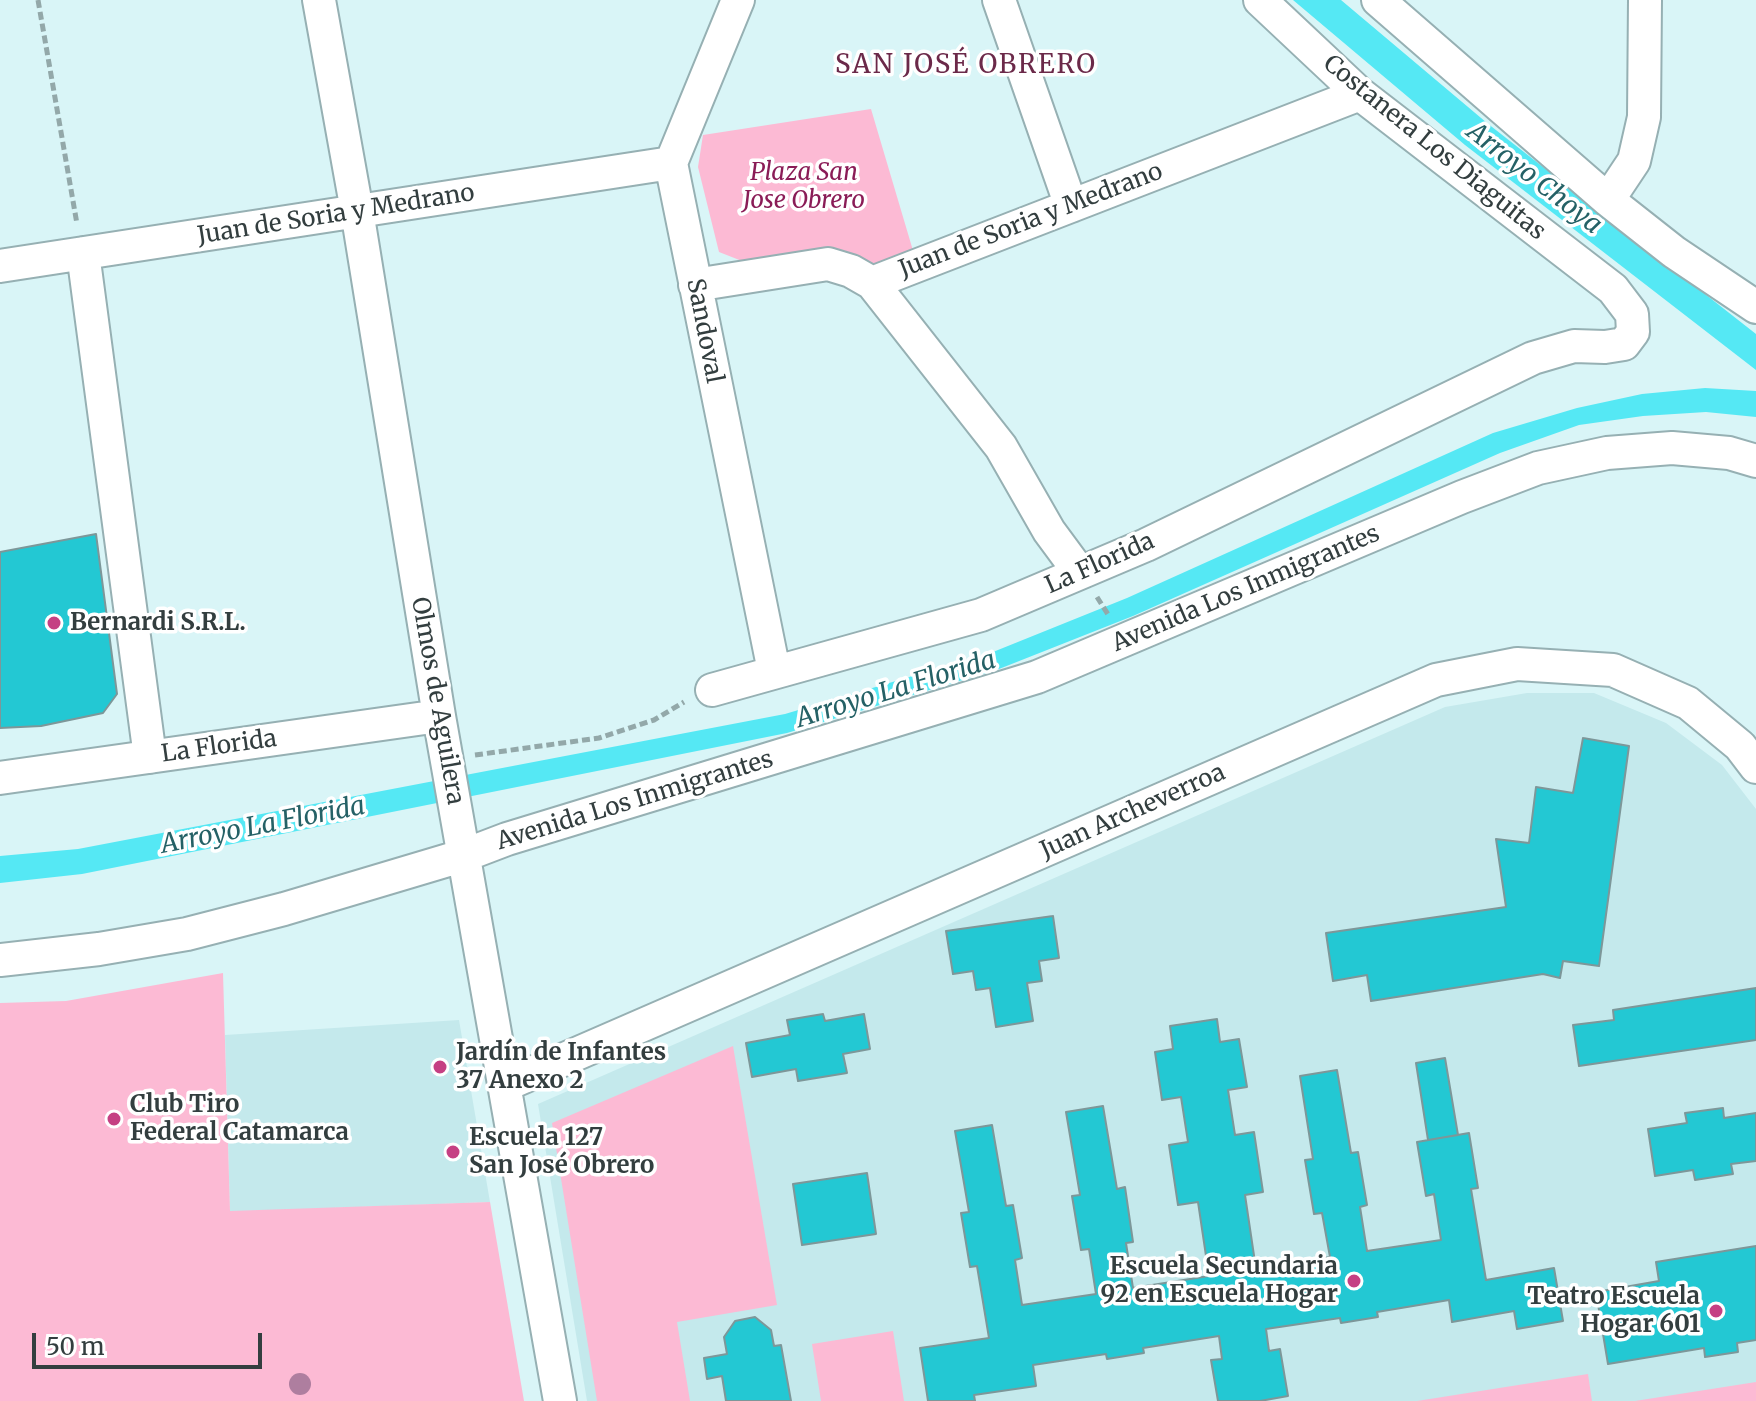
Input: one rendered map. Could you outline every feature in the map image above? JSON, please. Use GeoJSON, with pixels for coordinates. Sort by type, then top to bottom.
{"type":"FeatureCollection","features":[{"type":"Feature","properties":{"kind":"street","name":"Olmos de Aguilera"},"geometry":{"type":"LineString","coordinates":[[319,0],[357,211],[439,716],[560,1401]]}},
{"type":"Feature","properties":{"kind":"street"},"geometry":{"type":"LineString","coordinates":[[671,163],[738,0]]}},
{"type":"Feature","properties":{"kind":"street"},"geometry":{"type":"LineString","coordinates":[[999,0],[1071,206]]}},
{"type":"Feature","properties":{"kind":"street","name":"Costanera Los Diaguitas"},"geometry":{"type":"LineString","coordinates":[[1260,0],[1360,94],[1613,289]]}},
{"type":"Feature","properties":{"kind":"street"},"geometry":{"type":"LineString","coordinates":[[1378,0],[1608,200],[1674,252],[1756,307]]}},
{"type":"Feature","properties":{"kind":"street"},"geometry":{"type":"LineString","coordinates":[[1608,200],[1634,161],[1644,117],[1645,0]]}},
{"type":"Feature","properties":{"kind":"street","name":"Juan de Soria y Medrano"},"geometry":{"type":"LineString","coordinates":[[695,285],[828,264],[851,271],[872,283],[1360,94]]}},
{"type":"Feature","properties":{"kind":"street","name":"Juan de Soria y Medrano"},"geometry":{"type":"LineString","coordinates":[[0,266],[671,163]]}},
{"type":"Feature","properties":{"kind":"street","name":"Sandoval"},"geometry":{"type":"LineString","coordinates":[[671,163],[774,671]]}},
{"type":"Feature","properties":{"kind":"street"},"geometry":{"type":"LineString","coordinates":[[83,253],[150,757]]}},
{"type":"Feature","properties":{"kind":"street"},"geometry":{"type":"LineString","coordinates":[[872,283],[1001,447],[1049,531],[1080,573]]}},
{"type":"Feature","properties":{"kind":"street","name":"La Florida"},"geometry":{"type":"LineString","coordinates":[[712,690],[981,615],[1161,538],[1533,358],[1574,346],[1624,344],[1633,332],[1632,314],[1613,289]]}},
{"type":"Feature","properties":{"kind":"street","name":"Avenida Los Inmigrantes"},"geometry":{"type":"LineString","coordinates":[[0,960],[99,949],[187,934],[462,843],[507,839],[1037,677],[1462,497],[1538,468],[1607,453],[1672,448],[1729,453],[1756,461]]}},
{"type":"Feature","properties":{"kind":"street","name":"Juan Archeverroa"},"geometry":{"type":"LineString","coordinates":[[505,1085],[1436,680],[1517,664],[1613,670],[1688,703],[1740,746],[1756,767]]}},
{"type":"Feature","properties":{"kind":"street","name":"La Florida"},"geometry":{"type":"LineString","coordinates":[[0,778],[439,716]]}},
{"type":"Feature","properties":{"kind":"path"},"geometry":{"type":"LineString","coordinates":[[38,0],[83,253]]}},
{"type":"Feature","properties":{"kind":"path"},"geometry":{"type":"LineString","coordinates":[[1080,573],[1126,640]]}},
{"type":"Feature","properties":{"kind":"path"},"geometry":{"type":"LineString","coordinates":[[496,751],[599,738],[654,720],[690,697],[712,690]]}},
{"type":"Feature","properties":{"kind":"shaded area"},"geometry":{"type":"Polygon","coordinates":[[[1527,693],[1594,693],[1666,723],[1722,765],[1756,809],[1756,1401],[587,1401],[538,1104],[1445,707],[1527,693]]]}},
{"type":"Feature","properties":{"kind":"shaded area"},"geometry":{"type":"Polygon","coordinates":[[[459,1020],[490,1202],[230,1212],[225,1035],[459,1020]]]}},
{"type":"Feature","properties":{"kind":"green space","name":"Plaza San Jose Obrero"},"geometry":{"type":"Polygon","coordinates":[[[871,109],[914,254],[871,267],[858,256],[828,250],[747,263],[719,252],[698,167],[703,135],[871,109]]]}},
{"type":"Feature","properties":{"kind":"green space","name":"Club Tiro Federal Catamarca"},"geometry":{"type":"Polygon","coordinates":[[[223,973],[230,1211],[490,1202],[524,1401],[0,1401],[0,1003],[66,1001],[223,973]]]}},
{"type":"Feature","properties":{"kind":"green space"},"geometry":{"type":"Polygon","coordinates":[[[733,1046],[777,1305],[677,1322],[690,1401],[597,1401],[552,1123],[733,1046]]]}},
{"type":"Feature","properties":{"kind":"green space"},"geometry":{"type":"Polygon","coordinates":[[[893,1331],[904,1401],[821,1401],[812,1344],[893,1331]]]}},
{"type":"Feature","properties":{"kind":"green space"},"geometry":{"type":"Polygon","coordinates":[[[1588,1374],[1592,1401],[1417,1401],[1588,1374]]]}},
{"type":"Feature","properties":{"kind":"green space"},"geometry":{"type":"Polygon","coordinates":[[[1756,1382],[1756,1401],[1635,1401],[1756,1382]]]}},
{"type":"Feature","properties":{"kind":"water","name":"Arroyo Choya"},"geometry":{"type":"Polygon","coordinates":[[[1293,0],[1341,0],[1487,123],[1756,334],[1756,370],[1465,145],[1293,0]]]}},
{"type":"Feature","properties":{"kind":"water","name":"Arroyo La Florida"},"geometry":{"type":"Polygon","coordinates":[[[1705,388],[1756,391],[1756,417],[1706,412],[1643,416],[1579,425],[1500,453],[1133,616],[999,669],[787,733],[82,874],[0,883],[0,856],[78,849],[785,714],[993,652],[1127,598],[1493,433],[1577,408],[1642,394],[1705,388]]]}},
{"type":"Feature","properties":{"kind":"building","name":"Bernardi S.R.L."},"geometry":{"type":"Polygon","coordinates":[[[96,534],[117,694],[103,713],[41,726],[0,728],[0,552],[96,534]]]}},
{"type":"Feature","properties":{"kind":"building"},"geometry":{"type":"Polygon","coordinates":[[[1583,738],[1629,746],[1599,966],[1563,961],[1560,978],[1543,974],[1371,1001],[1367,975],[1333,981],[1326,933],[1506,907],[1496,839],[1529,843],[1536,787],[1573,793],[1583,738]]]}},
{"type":"Feature","properties":{"kind":"building"},"geometry":{"type":"Polygon","coordinates":[[[1053,916],[1059,958],[1039,961],[1042,981],[1027,983],[1033,1021],[996,1027],[990,988],[976,990],[973,971],[953,974],[946,931],[1053,916]]]}},
{"type":"Feature","properties":{"kind":"building"},"geometry":{"type":"Polygon","coordinates":[[[1756,988],[1756,1040],[1579,1066],[1573,1025],[1614,1020],[1613,1010],[1756,988]]]}},
{"type":"Feature","properties":{"kind":"building"},"geometry":{"type":"Polygon","coordinates":[[[823,1014],[825,1021],[864,1014],[870,1049],[843,1054],[847,1073],[798,1081],[796,1069],[752,1077],[746,1043],[790,1035],[787,1020],[823,1014]]]}},
{"type":"Feature","properties":{"kind":"building"},"geometry":{"type":"Polygon","coordinates":[[[1217,1019],[1220,1042],[1239,1039],[1247,1087],[1228,1090],[1235,1135],[1254,1132],[1263,1192],[1245,1195],[1256,1269],[1330,1257],[1322,1213],[1314,1214],[1305,1160],[1313,1159],[1300,1076],[1337,1070],[1351,1153],[1358,1152],[1367,1205],[1360,1207],[1367,1251],[1441,1240],[1434,1194],[1426,1196],[1417,1142],[1469,1133],[1478,1188],[1471,1189],[1486,1280],[1554,1268],[1563,1321],[1517,1329],[1514,1311],[1452,1322],[1449,1300],[1377,1312],[1378,1317],[1341,1323],[1340,1318],[1266,1329],[1269,1351],[1280,1349],[1288,1396],[1260,1401],[1218,1401],[1211,1360],[1222,1359],[1219,1336],[1143,1348],[1144,1353],[1107,1359],[1106,1354],[1033,1365],[1036,1386],[974,1395],[975,1401],[928,1401],[920,1348],[989,1338],[977,1266],[970,1267],[961,1213],[969,1212],[955,1131],[992,1125],[1006,1206],[1013,1205],[1022,1258],[1015,1260],[1022,1305],[1096,1294],[1089,1249],[1081,1250],[1072,1196],[1080,1195],[1066,1112],[1103,1106],[1117,1189],[1125,1187],[1133,1242],[1126,1243],[1133,1288],[1209,1276],[1198,1202],[1178,1205],[1169,1145],[1188,1142],[1181,1097],[1162,1100],[1155,1052],[1173,1049],[1170,1026],[1217,1019]]]}},
{"type":"Feature","properties":{"kind":"building"},"geometry":{"type":"Polygon","coordinates":[[[1445,1058],[1458,1135],[1428,1140],[1416,1063],[1445,1058]]]}},
{"type":"Feature","properties":{"kind":"building"},"geometry":{"type":"Polygon","coordinates":[[[1723,1108],[1724,1118],[1756,1113],[1756,1161],[1731,1164],[1733,1174],[1695,1180],[1693,1170],[1655,1176],[1648,1129],[1687,1123],[1685,1113],[1723,1108]]]}},
{"type":"Feature","properties":{"kind":"building"},"geometry":{"type":"Polygon","coordinates":[[[867,1173],[876,1234],[802,1245],[793,1184],[867,1173]]]}},
{"type":"Feature","properties":{"kind":"building"},"geometry":{"type":"Polygon","coordinates":[[[1756,1246],[1756,1340],[1737,1343],[1738,1352],[1705,1357],[1704,1348],[1608,1364],[1596,1292],[1659,1281],[1656,1262],[1756,1246]]]}},
{"type":"Feature","properties":{"kind":"building"},"geometry":{"type":"Polygon","coordinates":[[[755,1317],[771,1330],[774,1346],[781,1345],[791,1401],[726,1401],[722,1376],[707,1379],[704,1358],[727,1354],[724,1337],[735,1321],[755,1317]]]}},
{"type":"Feature","properties":{"kind":"place","name":"Bernardi S.R.L."},"geometry":{"type":"Point","coordinates":[54,623]}},
{"type":"Feature","properties":{"kind":"place","name":"Jardín de Infantes 37 Anexo 2"},"geometry":{"type":"Point","coordinates":[440,1067]}},
{"type":"Feature","properties":{"kind":"place","name":"Club Tiro Federal Catamarca"},"geometry":{"type":"Point","coordinates":[114,1119]}},
{"type":"Feature","properties":{"kind":"place","name":"Escuela 127 San José Obrero"},"geometry":{"type":"Point","coordinates":[453,1152]}},
{"type":"Feature","properties":{"kind":"place","name":"Escuela Secundaria 92 en Escuela Hogar"},"geometry":{"type":"Point","coordinates":[1354,1281]}},
{"type":"Feature","properties":{"kind":"place","name":"Teatro Escuela Hogar 601"},"geometry":{"type":"Point","coordinates":[1716,1311]}},
{"type":"Feature","properties":{"kind":"district","name":"SAN JOSÉ OBRERO"},"geometry":{"type":"Point","coordinates":[966,66]}}]}
